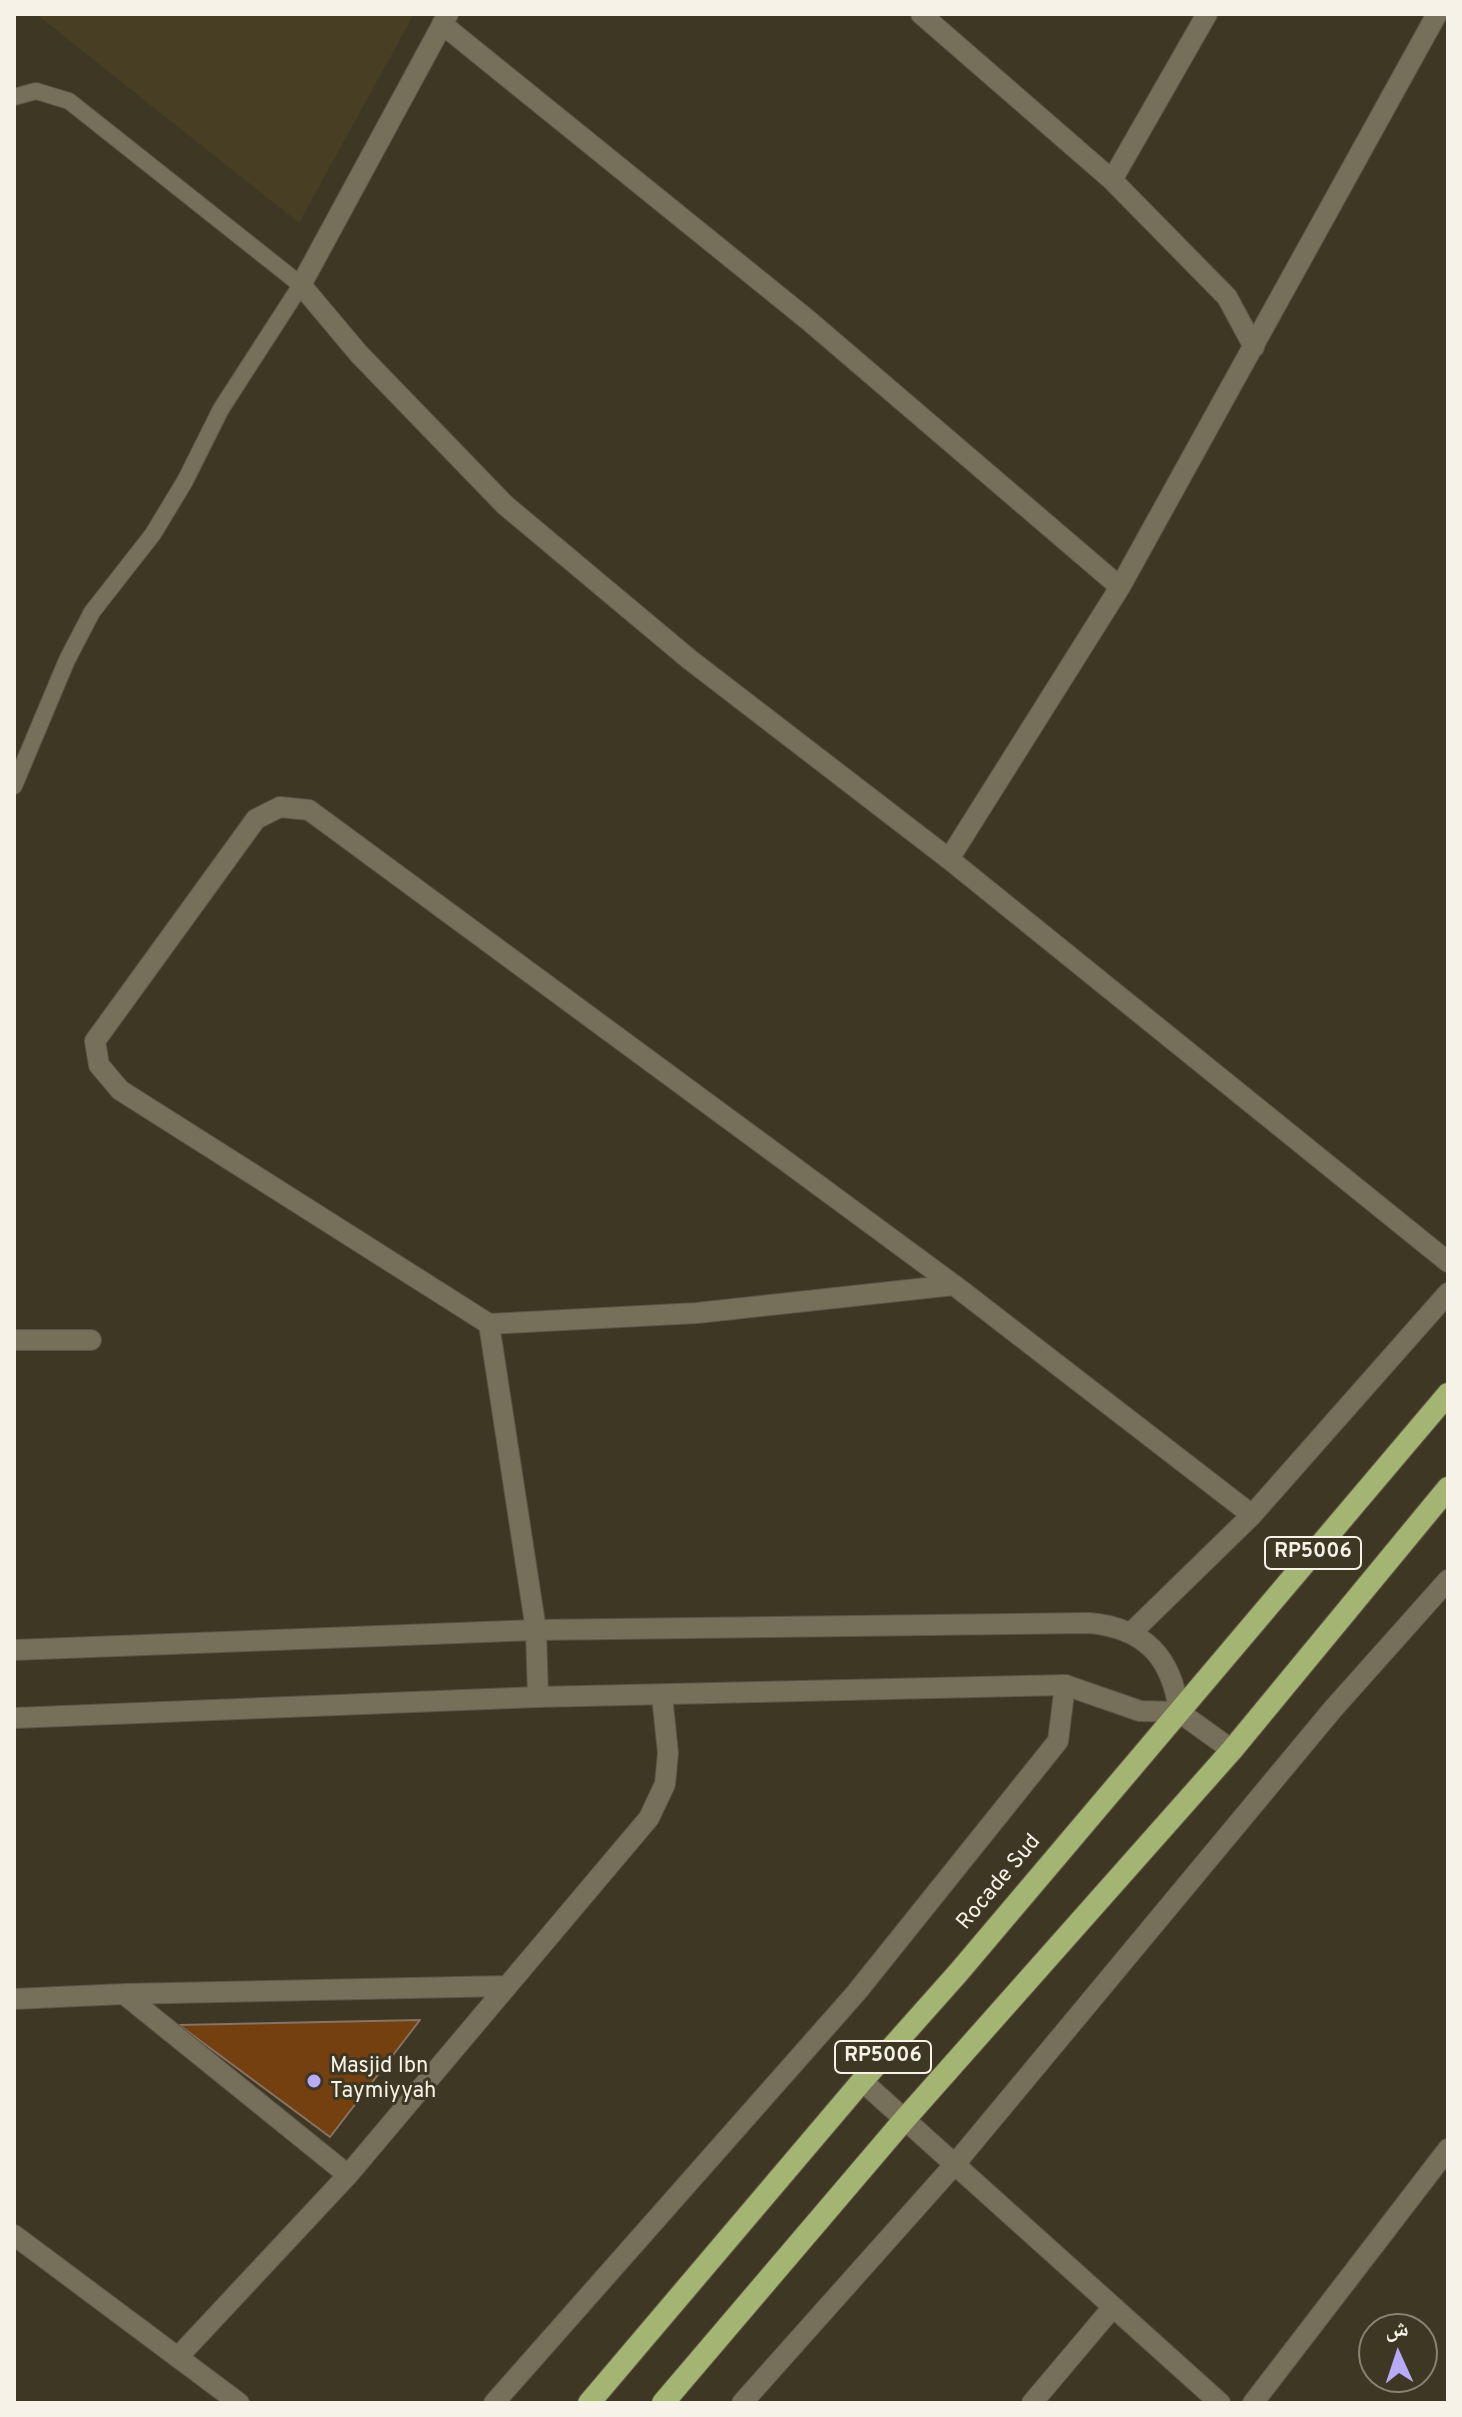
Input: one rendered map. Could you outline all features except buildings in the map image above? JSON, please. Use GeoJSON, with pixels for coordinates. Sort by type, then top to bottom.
{"type":"FeatureCollection","features":[{"type":"Feature","properties":{"kind":"highway","name":"Rocade Sud"},"geometry":{"type":"LineString","coordinates":[[589,2403],[1448,1394]]}},
{"type":"Feature","properties":{"kind":"highway","name":"RP5006"},"geometry":{"type":"LineString","coordinates":[[663,2403],[904,2120],[1232,1750],[1448,1488]]}},
{"type":"Feature","properties":{"kind":"street"},"geometry":{"type":"LineString","coordinates":[[921,14],[1112,180],[1227,297],[1254,347]]}},
{"type":"Feature","properties":{"kind":"street"},"geometry":{"type":"LineString","coordinates":[[1112,180],[1207,14]]}},
{"type":"Feature","properties":{"kind":"street"},"geometry":{"type":"LineString","coordinates":[[949,859],[1120,587],[1437,14]]}},
{"type":"Feature","properties":{"kind":"street"},"geometry":{"type":"LineString","coordinates":[[1120,587],[808,320],[445,19],[301,285],[359,354],[505,505],[689,659],[949,859],[1448,1262]]}},
{"type":"Feature","properties":{"kind":"street"},"geometry":{"type":"LineString","coordinates":[[954,1285],[697,1313],[489,1324],[120,1090],[99,1065],[95,1041],[256,819],[280,807],[309,810],[954,1285],[1252,1515]]}},
{"type":"Feature","properties":{"kind":"street"},"geometry":{"type":"LineString","coordinates":[[1131,1633],[1252,1515],[1448,1293]]}},
{"type":"Feature","properties":{"kind":"street"},"geometry":{"type":"LineString","coordinates":[[489,1324],[536,1630],[538,1697]]}},
{"type":"Feature","properties":{"kind":"street"},"geometry":{"type":"LineString","coordinates":[[14,1340],[91,1340]]}},
{"type":"Feature","properties":{"kind":"street"},"geometry":{"type":"LineString","coordinates":[[742,2403],[955,2164],[1333,1709],[1448,1580]]}},
{"type":"Feature","properties":{"kind":"street"},"geometry":{"type":"LineString","coordinates":[[14,1650],[536,1630],[1070,1622],[1111,1625],[1131,1633],[1153,1648],[1167,1665],[1176,1689],[1179,1712]]}},
{"type":"Feature","properties":{"kind":"street"},"geometry":{"type":"LineString","coordinates":[[494,2403],[856,1993],[1058,1741],[1065,1685]]}},
{"type":"Feature","properties":{"kind":"street"},"geometry":{"type":"LineString","coordinates":[[14,1718],[538,1697],[1065,1685],[1140,1711],[1179,1712],[1232,1750]]}},
{"type":"Feature","properties":{"kind":"street"},"geometry":{"type":"LineString","coordinates":[[178,2357],[348,2175],[649,1818],[665,1784],[668,1753],[662,1696]]}},
{"type":"Feature","properties":{"kind":"street"},"geometry":{"type":"LineString","coordinates":[[14,1999],[507,1986]]}},
{"type":"Feature","properties":{"kind":"street"},"geometry":{"type":"LineString","coordinates":[[124,1994],[348,2175]]}},
{"type":"Feature","properties":{"kind":"street"},"geometry":{"type":"LineString","coordinates":[[862,2081],[1220,2403]]}},
{"type":"Feature","properties":{"kind":"street"},"geometry":{"type":"LineString","coordinates":[[1253,2403],[1447,2153]]}},
{"type":"Feature","properties":{"kind":"street"},"geometry":{"type":"LineString","coordinates":[[14,2235],[239,2403]]}},
{"type":"Feature","properties":{"kind":"street"},"geometry":{"type":"LineString","coordinates":[[1032,2403],[1113,2307]]}},
{"type":"Feature","properties":{"kind":"lane"},"geometry":{"type":"LineString","coordinates":[[14,97],[36,91],[69,101],[301,285],[221,409],[185,481],[153,534],[92,612],[67,660],[14,786]]}},
{"type":"Feature","properties":{"kind":"shaded area"},"geometry":{"type":"Polygon","coordinates":[[[36,14],[414,14],[299,223],[36,14]]]}},
{"type":"Feature","properties":{"kind":"place","name":"Masjid Ibn Taymiyyah"},"geometry":{"type":"Point","coordinates":[314,2081]}}]}
